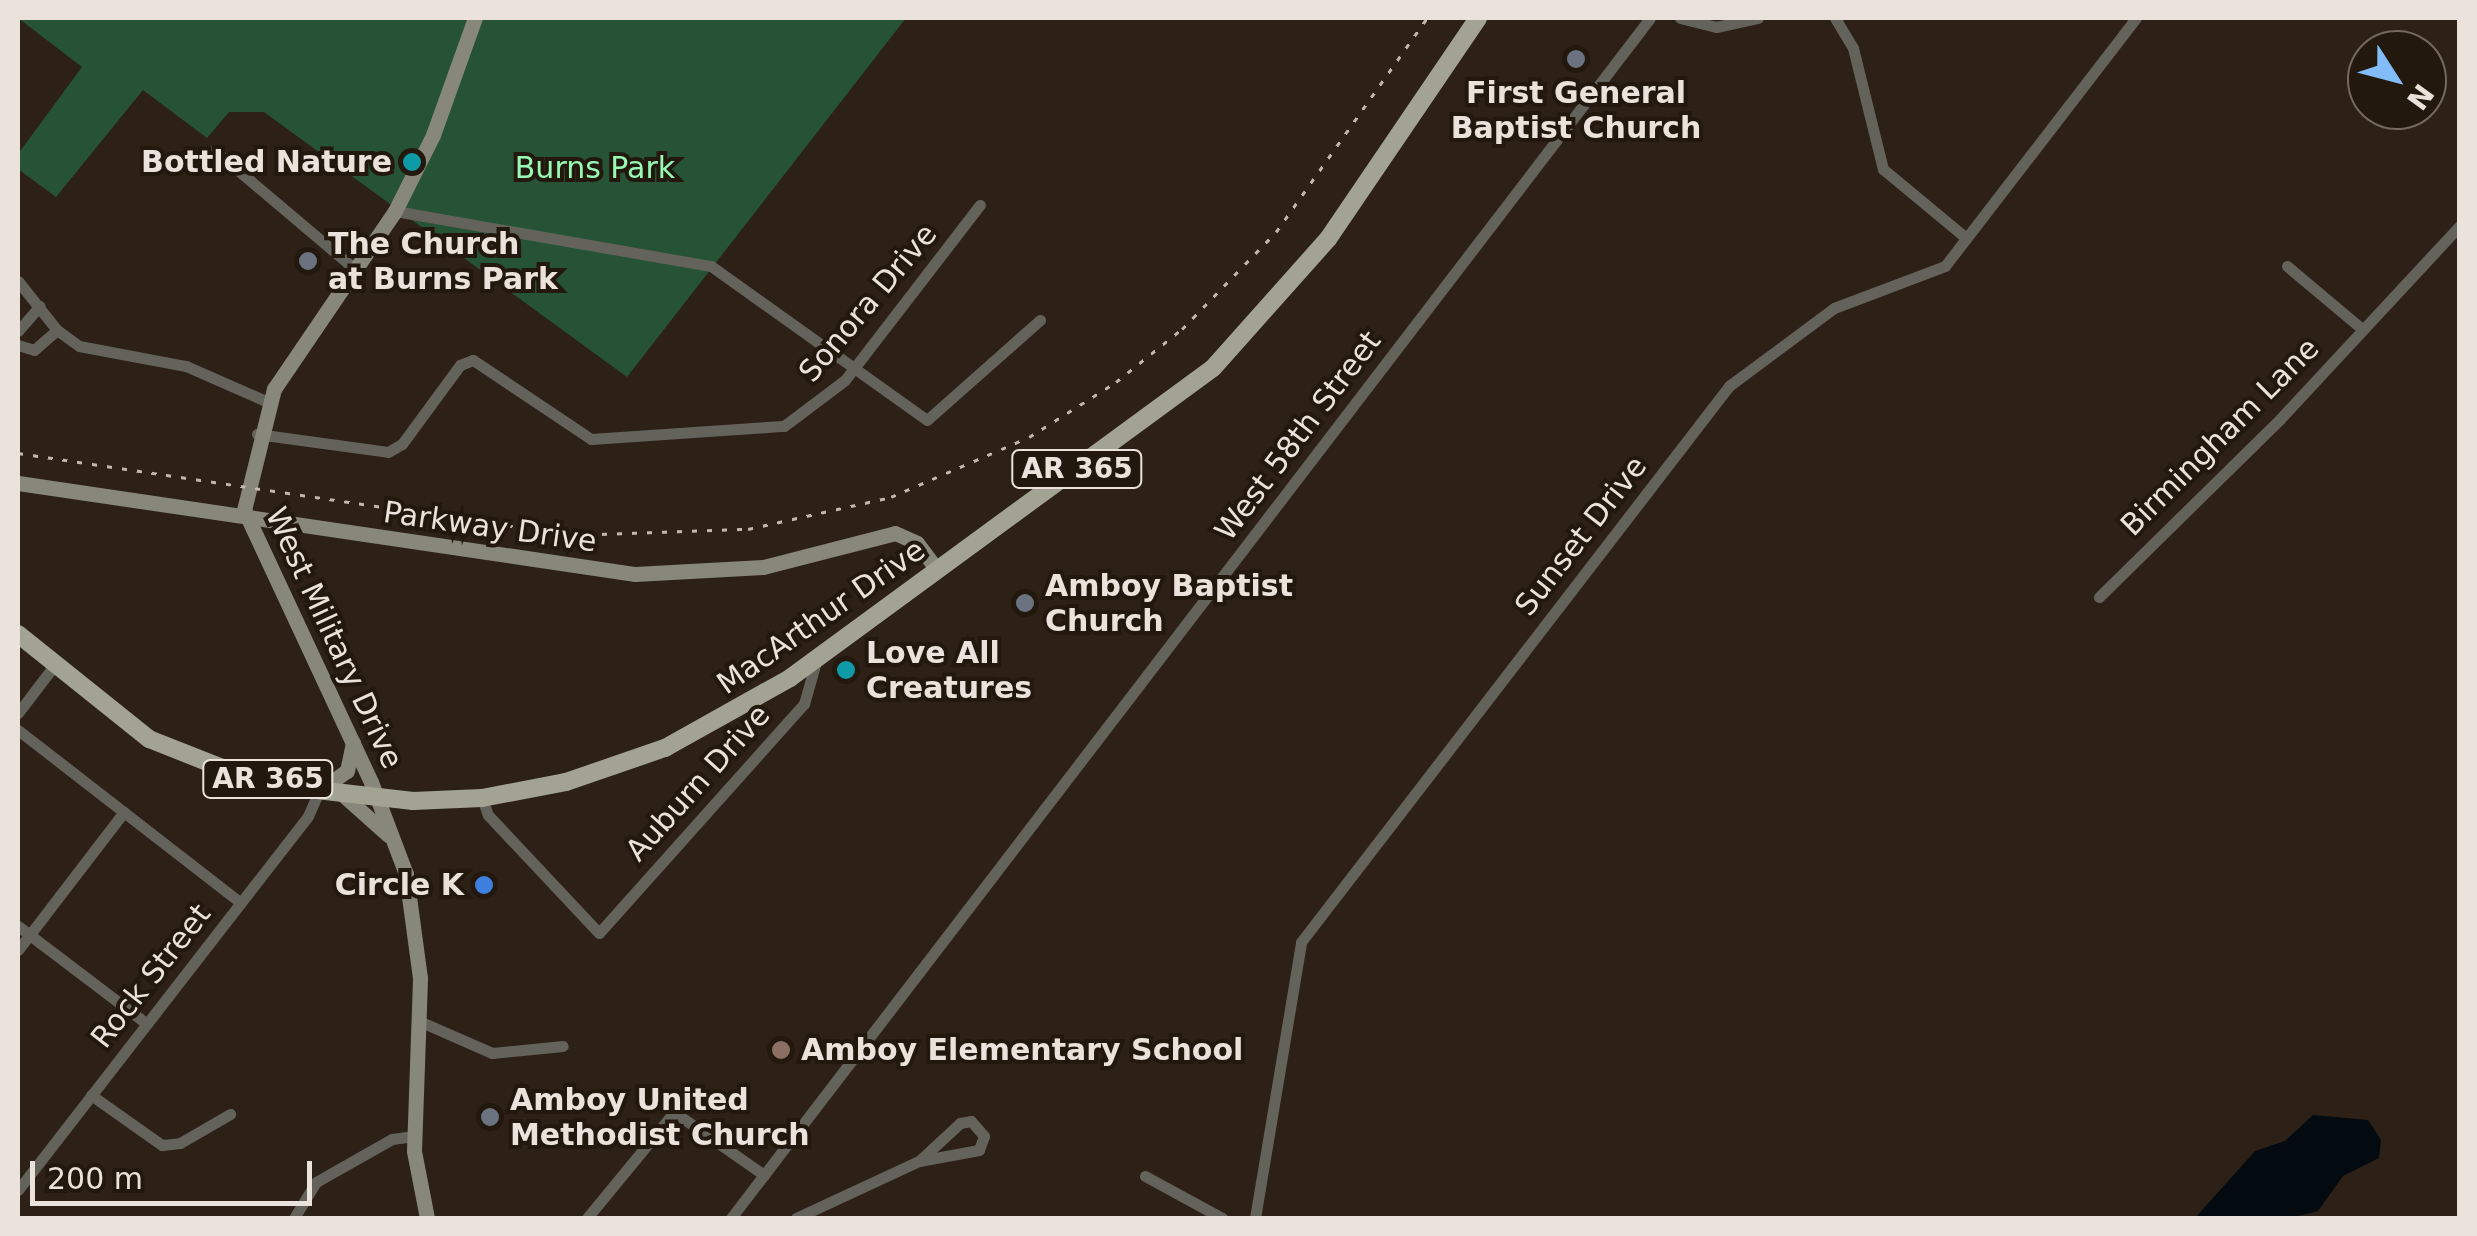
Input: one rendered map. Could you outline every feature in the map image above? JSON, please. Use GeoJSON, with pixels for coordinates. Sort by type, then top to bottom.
{"type":"FeatureCollection","features":[{"type":"Feature","properties":{"kind":"main road","name":"MacArthur Drive"},"geometry":{"type":"LineString","coordinates":[[18,634],[53,667],[149,739],[225,768],[319,791],[378,799],[482,798],[566,782],[665,748],[729,716],[817,658],[1243,342],[1328,238],[1478,18]]}},
{"type":"Feature","properties":{"kind":"street","name":"West Military Drive"},"geometry":{"type":"LineString","coordinates":[[427,1218],[414,1136],[419,1021],[415,920],[378,799],[244,517],[258,434],[268,402],[395,211],[433,135],[475,18]]}},
{"type":"Feature","properties":{"kind":"street","name":"West 58th Street"},"geometry":{"type":"LineString","coordinates":[[731,1218],[1650,18]]}},
{"type":"Feature","properties":{"kind":"street"},"geometry":{"type":"LineString","coordinates":[[1680,18],[1716,26],[1758,18]]}},
{"type":"Feature","properties":{"kind":"street"},"geometry":{"type":"LineString","coordinates":[[1834,18],[1853,48],[1883,169],[1966,238]]}},
{"type":"Feature","properties":{"kind":"street","name":"Sunset Drive"},"geometry":{"type":"LineString","coordinates":[[1254,1218],[1301,942],[1729,386],[1834,308],[1936,272],[2136,18]]}},
{"type":"Feature","properties":{"kind":"street"},"geometry":{"type":"LineString","coordinates":[[214,150],[356,270]]}},
{"type":"Feature","properties":{"kind":"street","name":"Sonora Drive"},"geometry":{"type":"LineString","coordinates":[[258,434],[388,452],[402,444],[460,365],[473,360],[591,439],[760,430],[795,421],[854,368],[980,206]]}},
{"type":"Feature","properties":{"kind":"street"},"geometry":{"type":"LineString","coordinates":[[395,211],[711,266],[927,420],[1040,320]]}},
{"type":"Feature","properties":{"kind":"street","name":"Birmingham Lane"},"geometry":{"type":"LineString","coordinates":[[2099,597],[2280,419],[2460,225]]}},
{"type":"Feature","properties":{"kind":"street"},"geometry":{"type":"LineString","coordinates":[[2287,266],[2362,328]]}},
{"type":"Feature","properties":{"kind":"street"},"geometry":{"type":"LineString","coordinates":[[18,281],[57,330],[85,349],[186,366],[268,402]]}},
{"type":"Feature","properties":{"kind":"street"},"geometry":{"type":"LineString","coordinates":[[18,330],[40,306]]}},
{"type":"Feature","properties":{"kind":"street"},"geometry":{"type":"LineString","coordinates":[[18,345],[34,350],[57,330]]}},
{"type":"Feature","properties":{"kind":"street","name":"Parkway Drive"},"geometry":{"type":"LineString","coordinates":[[18,483],[584,569],[679,576],[763,568],[895,532],[917,543],[937,570]]}},
{"type":"Feature","properties":{"kind":"street"},"geometry":{"type":"LineString","coordinates":[[258,550],[274,521]]}},
{"type":"Feature","properties":{"kind":"street","name":"Auburn Drive"},"geometry":{"type":"LineString","coordinates":[[482,798],[491,818],[599,933],[804,704],[817,658]]}},
{"type":"Feature","properties":{"kind":"street"},"geometry":{"type":"LineString","coordinates":[[18,712],[53,667]]}},
{"type":"Feature","properties":{"kind":"street"},"geometry":{"type":"LineString","coordinates":[[18,730],[240,902]]}},
{"type":"Feature","properties":{"kind":"street"},"geometry":{"type":"LineString","coordinates":[[319,791],[346,771],[353,744]]}},
{"type":"Feature","properties":{"kind":"street","name":"Rock Street"},"geometry":{"type":"LineString","coordinates":[[18,1190],[308,816],[319,791]]}},
{"type":"Feature","properties":{"kind":"street"},"geometry":{"type":"LineString","coordinates":[[342,794],[393,840]]}},
{"type":"Feature","properties":{"kind":"street"},"geometry":{"type":"LineString","coordinates":[[18,950],[124,812]]}},
{"type":"Feature","properties":{"kind":"street"},"geometry":{"type":"LineString","coordinates":[[18,926],[146,1023]]}},
{"type":"Feature","properties":{"kind":"street"},"geometry":{"type":"LineString","coordinates":[[419,1021],[492,1053],[563,1046]]}},
{"type":"Feature","properties":{"kind":"street"},"geometry":{"type":"LineString","coordinates":[[91,1095],[162,1145],[180,1143],[230,1114]]}},
{"type":"Feature","properties":{"kind":"street"},"geometry":{"type":"LineString","coordinates":[[588,1218],[674,1112],[764,1175]]}},
{"type":"Feature","properties":{"kind":"street"},"geometry":{"type":"LineString","coordinates":[[796,1218],[919,1160],[963,1122],[982,1128],[984,1139],[976,1152],[919,1160]]}},
{"type":"Feature","properties":{"kind":"street"},"geometry":{"type":"LineString","coordinates":[[294,1218],[316,1182],[392,1139],[414,1136]]}},
{"type":"Feature","properties":{"kind":"street"},"geometry":{"type":"LineString","coordinates":[[1145,1176],[1222,1218]]}},
{"type":"Feature","properties":{"kind":"green space","name":"Burns Park"},"geometry":{"type":"Polygon","coordinates":[[[18,18],[906,18],[627,377],[264,112],[229,112],[207,138],[143,90],[56,197],[18,169],[18,154],[82,67],[18,18]]]}},
{"type":"Feature","properties":{"kind":"shaded area"},"geometry":{"type":"Polygon","coordinates":[[[2313,1115],[2368,1120],[2381,1140],[2379,1158],[2343,1176],[2318,1211],[2290,1218],[2195,1218],[2255,1151],[2285,1141],[2313,1115]]]}},
{"type":"Feature","properties":{"kind":"railway"},"geometry":{"type":"LineString","coordinates":[[18,453],[572,535],[748,529],[891,497],[1029,437],[1116,382],[1182,329],[1276,232],[1427,18]]}},
{"type":"Feature","properties":{"kind":"place","name":"First General Baptist Church"},"geometry":{"type":"Point","coordinates":[1576,59]}},
{"type":"Feature","properties":{"kind":"place","name":"Bottled Nature"},"geometry":{"type":"Point","coordinates":[412,162]}},
{"type":"Feature","properties":{"kind":"place","name":"The Church at Burns Park"},"geometry":{"type":"Point","coordinates":[308,261]}},
{"type":"Feature","properties":{"kind":"place","name":"Amboy Baptist Church"},"geometry":{"type":"Point","coordinates":[1025,603]}},
{"type":"Feature","properties":{"kind":"place","name":"Love All Creatures"},"geometry":{"type":"Point","coordinates":[846,670]}},
{"type":"Feature","properties":{"kind":"place","name":"Circle K"},"geometry":{"type":"Point","coordinates":[484,885]}},
{"type":"Feature","properties":{"kind":"place","name":"Amboy Elementary School"},"geometry":{"type":"Point","coordinates":[781,1050]}},
{"type":"Feature","properties":{"kind":"place","name":"Amboy United Methodist Church"},"geometry":{"type":"Point","coordinates":[490,1117]}}]}
